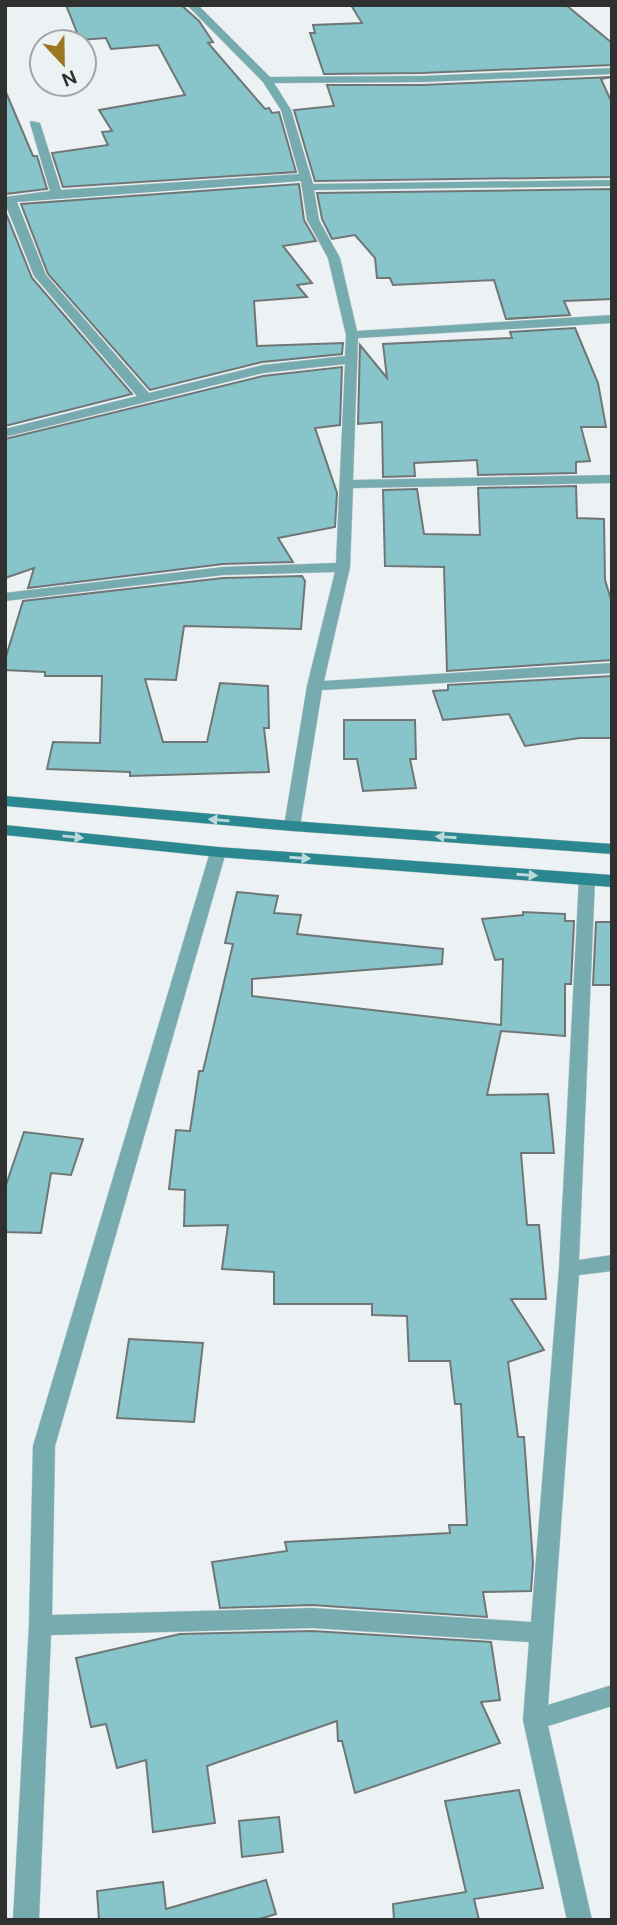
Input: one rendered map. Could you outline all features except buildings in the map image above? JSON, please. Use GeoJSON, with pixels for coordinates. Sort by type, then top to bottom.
{"type":"FeatureCollection","features":[{"type":"Feature","properties":{"kind":"main road"},"geometry":{"type":"LineString","coordinates":[[5,801],[292,826],[612,849]]}},
{"type":"Feature","properties":{"kind":"main road"},"geometry":{"type":"LineString","coordinates":[[5,830],[218,852],[612,881]]}},
{"type":"Feature","properties":{"kind":"street"},"geometry":{"type":"LineString","coordinates":[[192,5],[267,80],[286,110],[306,182],[313,220],[334,258],[352,335],[343,567],[315,685],[292,826]]}},
{"type":"Feature","properties":{"kind":"street"},"geometry":{"type":"LineString","coordinates":[[267,80],[422,79],[612,71]]}},
{"type":"Feature","properties":{"kind":"street"},"geometry":{"type":"LineString","coordinates":[[35,123],[56,194]]}},
{"type":"Feature","properties":{"kind":"street"},"geometry":{"type":"LineString","coordinates":[[146,398],[40,276],[8,200],[56,194],[306,182],[612,183]]}},
{"type":"Feature","properties":{"kind":"street"},"geometry":{"type":"LineString","coordinates":[[352,335],[612,318]]}},
{"type":"Feature","properties":{"kind":"street"},"geometry":{"type":"LineString","coordinates":[[5,433],[263,369],[352,359]]}},
{"type":"Feature","properties":{"kind":"street"},"geometry":{"type":"LineString","coordinates":[[346,484],[612,479]]}},
{"type":"Feature","properties":{"kind":"street"},"geometry":{"type":"LineString","coordinates":[[5,597],[223,571],[343,567]]}},
{"type":"Feature","properties":{"kind":"street"},"geometry":{"type":"LineString","coordinates":[[315,685],[612,668]]}},
{"type":"Feature","properties":{"kind":"street"},"geometry":{"type":"LineString","coordinates":[[26,1920],[40,1625],[44,1446],[218,852]]}},
{"type":"Feature","properties":{"kind":"street"},"geometry":{"type":"LineString","coordinates":[[580,1920],[535,1720],[569,1269],[587,879]]}},
{"type":"Feature","properties":{"kind":"street"},"geometry":{"type":"LineString","coordinates":[[569,1269],[612,1263]]}},
{"type":"Feature","properties":{"kind":"street"},"geometry":{"type":"LineString","coordinates":[[40,1625],[312,1618],[542,1633]]}},
{"type":"Feature","properties":{"kind":"street"},"geometry":{"type":"LineString","coordinates":[[535,1720],[612,1695]]}}]}
